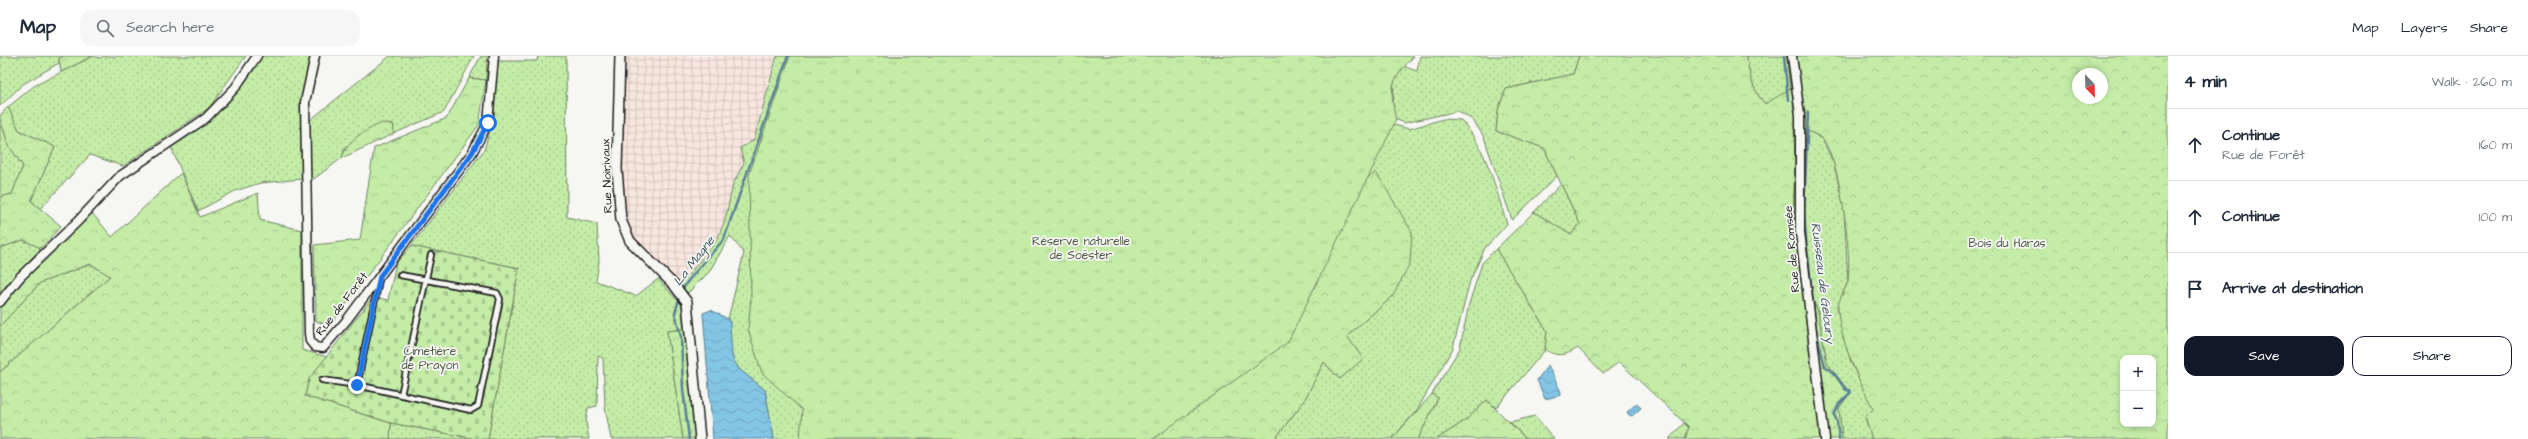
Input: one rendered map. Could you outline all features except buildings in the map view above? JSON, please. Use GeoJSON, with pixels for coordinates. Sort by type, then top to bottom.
{"type":"FeatureCollection","features":[{"type":"Feature","properties":{"kind":"main road","name":"Rue Noirivaux"},"geometry":{"type":"LineString","coordinates":[[620,56],[617,169],[621,220],[630,240],[682,294],[689,309],[700,439]]}},
{"type":"Feature","properties":{"kind":"street"},"geometry":{"type":"LineString","coordinates":[[0,302],[20,277],[78,221],[120,176],[206,118],[235,88],[257,56]]}},
{"type":"Feature","properties":{"kind":"street","name":"Rue de Forêt"},"geometry":{"type":"LineString","coordinates":[[315,56],[305,102],[309,333],[310,341],[315,347],[323,348],[333,338],[472,153],[488,123],[494,56]]}},
{"type":"Feature","properties":{"kind":"street","name":"Rue de Romsée"},"geometry":{"type":"LineString","coordinates":[[1792,56],[1800,115],[1800,232],[1825,439]]}},
{"type":"Feature","properties":{"kind":"street"},"geometry":{"type":"LineString","coordinates":[[401,394],[431,255]]}},
{"type":"Feature","properties":{"kind":"street"},"geometry":{"type":"LineString","coordinates":[[322,380],[357,385],[471,410],[478,406],[500,299],[497,293],[400,275]]}},
{"type":"Feature","properties":{"kind":"street"},"geometry":{"type":"LineString","coordinates":[[357,385],[380,276]]}},
{"type":"Feature","properties":{"kind":"shaded area"},"geometry":{"type":"Polygon","coordinates":[[[624,56],[777,56],[754,140],[733,184],[725,220],[717,240],[680,285],[631,237],[623,215],[620,119],[624,56]]]}},
{"type":"Feature","properties":{"kind":"green space"},"geometry":{"type":"Polygon","coordinates":[[[0,56],[63,56],[59,59],[59,63],[23,84],[0,106],[0,56]]]}},
{"type":"Feature","properties":{"kind":"green space"},"geometry":{"type":"Polygon","coordinates":[[[63,56],[93,56],[61,72],[59,59],[63,56]]]}},
{"type":"Feature","properties":{"kind":"green space"},"geometry":{"type":"Polygon","coordinates":[[[93,56],[100,58],[104,56],[246,56],[209,108],[123,166],[90,155],[40,209],[31,201],[55,147],[19,130],[8,107],[34,86],[93,56]]]}},
{"type":"Feature","properties":{"kind":"green space"},"geometry":{"type":"Polygon","coordinates":[[[260,56],[311,56],[300,108],[302,179],[260,183],[235,191],[198,211],[171,147],[205,124],[234,93],[260,56]]]}},
{"type":"Feature","properties":{"kind":"green space"},"geometry":{"type":"Polygon","coordinates":[[[390,56],[474,56],[444,112],[393,134],[394,125],[345,147],[342,158],[311,181],[309,121],[390,56]]]}},
{"type":"Feature","properties":{"kind":"green space"},"geometry":{"type":"Polygon","coordinates":[[[481,56],[487,56],[486,80],[469,78],[481,56]]]}},
{"type":"Feature","properties":{"kind":"green space"},"geometry":{"type":"Polygon","coordinates":[[[538,56],[566,56],[567,217],[597,224],[599,261],[596,281],[636,296],[658,279],[682,305],[684,329],[667,331],[683,439],[611,439],[605,407],[603,358],[598,356],[597,406],[588,408],[586,422],[589,439],[488,439],[519,268],[411,246],[484,150],[494,117],[496,61],[537,61],[538,56]]]}},
{"type":"Feature","properties":{"kind":"green space","name":"Réserve naturelle de Soëster"},"geometry":{"type":"Polygon","coordinates":[[[777,56],[1223,56],[1387,123],[1409,129],[1443,119],[1461,120],[1470,131],[1484,156],[1507,224],[1485,248],[1470,281],[1453,348],[1417,410],[1392,439],[1275,439],[1304,401],[1324,362],[1340,379],[1362,359],[1347,336],[1393,296],[1340,198],[907,439],[774,439],[765,390],[739,369],[732,357],[728,319],[744,253],[730,236],[709,272],[688,293],[680,285],[717,240],[725,220],[733,184],[744,163],[740,148],[754,140],[777,56]]]}},
{"type":"Feature","properties":{"kind":"green space","name":"Réserve naturelle de Soëster"},"geometry":{"type":"Polygon","coordinates":[[[790,56],[1414,56],[1400,72],[1393,85],[1392,99],[1396,120],[1288,342],[1153,439],[800,439],[802,410],[762,373],[748,329],[751,298],[749,175],[790,56]]]}},
{"type":"Feature","properties":{"kind":"green space"},"geometry":{"type":"Polygon","coordinates":[[[1420,56],[1579,56],[1573,74],[1506,89],[1498,110],[1496,131],[1544,148],[1557,176],[1512,220],[1484,137],[1473,120],[1458,111],[1404,123],[1393,118],[1394,63],[1417,71],[1420,56]]]}},
{"type":"Feature","properties":{"kind":"green space","name":"Bois du Haras"},"geometry":{"type":"Polygon","coordinates":[[[1579,56],[1747,56],[1754,88],[1765,104],[1790,89],[1787,56],[2168,56],[2168,439],[1872,439],[1865,417],[1873,409],[1846,347],[1842,334],[1838,309],[1840,299],[1848,281],[1849,268],[1843,207],[1834,165],[1828,149],[1819,136],[1794,129],[1795,161],[1793,217],[1799,265],[1818,312],[1827,363],[1850,393],[1839,408],[1842,439],[1685,439],[1689,427],[1619,362],[1603,374],[1578,348],[1562,355],[1554,354],[1545,350],[1547,331],[1496,249],[1534,212],[1571,235],[1580,224],[1544,148],[1496,131],[1498,110],[1506,89],[1573,74],[1579,56]]]}},
{"type":"Feature","properties":{"kind":"green space"},"geometry":{"type":"Polygon","coordinates":[[[1747,56],[1787,56],[1790,90],[1765,104],[1754,88],[1747,56]]]}},
{"type":"Feature","properties":{"kind":"green space"},"geometry":{"type":"Polygon","coordinates":[[[469,78],[486,80],[479,125],[330,326],[316,321],[314,245],[360,240],[374,148],[447,118],[469,78]]]}},
{"type":"Feature","properties":{"kind":"green space"},"geometry":{"type":"Polygon","coordinates":[[[8,107],[19,130],[55,147],[31,201],[61,226],[41,248],[23,240],[0,248],[0,197],[12,194],[23,166],[9,146],[0,119],[0,115],[8,107]]]}},
{"type":"Feature","properties":{"kind":"green space"},"geometry":{"type":"Polygon","coordinates":[[[0,119],[9,146],[23,166],[12,194],[0,197],[0,119]]]}},
{"type":"Feature","properties":{"kind":"green space"},"geometry":{"type":"Polygon","coordinates":[[[382,123],[394,125],[393,134],[342,158],[348,145],[353,140],[363,132],[382,123]]]}},
{"type":"Feature","properties":{"kind":"green space"},"geometry":{"type":"Polygon","coordinates":[[[1793,129],[1811,132],[1822,139],[1834,164],[1844,209],[1848,281],[1837,308],[1851,363],[1874,409],[1865,417],[1872,439],[1842,439],[1839,408],[1850,393],[1827,363],[1818,312],[1799,265],[1793,217],[1795,161],[1793,129]]]}},
{"type":"Feature","properties":{"kind":"green space"},"geometry":{"type":"Polygon","coordinates":[[[1376,172],[1412,232],[1410,263],[1393,296],[1347,336],[1363,359],[1340,379],[1324,362],[1304,401],[1275,439],[907,439],[1340,198],[1376,172]]]}},
{"type":"Feature","properties":{"kind":"green space"},"geometry":{"type":"Polygon","coordinates":[[[181,173],[200,217],[258,193],[260,220],[302,230],[302,350],[327,357],[309,379],[305,396],[391,423],[390,439],[0,439],[0,372],[110,276],[90,264],[40,283],[0,326],[0,308],[3,302],[33,265],[91,212],[112,237],[181,173]]]}},
{"type":"Feature","properties":{"kind":"green space"},"geometry":{"type":"Polygon","coordinates":[[[1561,184],[1580,224],[1571,235],[1534,212],[1561,184]]]}},
{"type":"Feature","properties":{"kind":"green space"},"geometry":{"type":"Polygon","coordinates":[[[23,240],[41,248],[0,292],[0,248],[23,240]]]}},
{"type":"Feature","properties":{"kind":"green space","name":"Cimetière de Prayon"},"geometry":{"type":"Polygon","coordinates":[[[411,246],[519,268],[488,439],[476,439],[391,423],[305,396],[309,379],[373,297],[388,300],[396,263],[411,246]]]}},
{"type":"Feature","properties":{"kind":"green space"},"geometry":{"type":"Polygon","coordinates":[[[1496,249],[1547,331],[1545,350],[1496,408],[1487,400],[1466,420],[1437,439],[1418,439],[1438,398],[1432,394],[1460,348],[1469,304],[1482,263],[1496,249]]]}},
{"type":"Feature","properties":{"kind":"green space"},"geometry":{"type":"Polygon","coordinates":[[[91,264],[110,276],[0,372],[0,326],[40,283],[91,264]]]}},
{"type":"Feature","properties":{"kind":"green space"},"geometry":{"type":"Polygon","coordinates":[[[684,329],[697,439],[683,439],[667,331],[684,329]]]}},
{"type":"Feature","properties":{"kind":"green space"},"geometry":{"type":"Polygon","coordinates":[[[1432,394],[1438,398],[1418,439],[1392,439],[1432,394]]]}},
{"type":"Feature","properties":{"kind":"green space"},"geometry":{"type":"Polygon","coordinates":[[[1487,400],[1526,439],[1437,439],[1466,420],[1487,400]]]}},
{"type":"Feature","properties":{"kind":"green space"},"geometry":{"type":"Polygon","coordinates":[[[1535,416],[1554,439],[1526,439],[1510,422],[1535,416]]]}},
{"type":"Feature","properties":{"kind":"green space"},"geometry":{"type":"Polygon","coordinates":[[[391,423],[476,439],[390,439],[391,423]]]}},
{"type":"Feature","properties":{"kind":"green space"},"geometry":{"type":"Polygon","coordinates":[[[1684,423],[1689,428],[1685,439],[1669,439],[1684,423]]]}},
{"type":"Feature","properties":{"kind":"water"},"geometry":{"type":"Polygon","coordinates":[[[711,310],[728,319],[730,323],[732,357],[739,369],[765,390],[774,439],[713,439],[703,313],[711,310]]]}},
{"type":"Feature","properties":{"kind":"water"},"geometry":{"type":"Polygon","coordinates":[[[1548,365],[1561,395],[1545,399],[1537,380],[1548,365]]]}},
{"type":"Feature","properties":{"kind":"water"},"geometry":{"type":"Polygon","coordinates":[[[1637,403],[1641,408],[1632,416],[1629,415],[1627,412],[1637,403]]]}},
{"type":"Feature","properties":{"kind":"waterway","name":"La Magne"},"geometry":{"type":"LineString","coordinates":[[682,291],[687,282],[724,239],[788,56]]}},
{"type":"Feature","properties":{"kind":"waterway","name":"Ruisseau de Geloury"},"geometry":{"type":"LineString","coordinates":[[1784,56],[1788,100]]}},
{"type":"Feature","properties":{"kind":"waterway","name":"Ruisseau de Geloury"},"geometry":{"type":"LineString","coordinates":[[1808,112],[1804,212],[1816,329],[1825,367],[1834,374],[1850,393],[1839,404],[1834,415],[1837,421],[1839,439]]}},
{"type":"Feature","properties":{"kind":"waterway","name":"La Magne"},"geometry":{"type":"LineString","coordinates":[[680,296],[675,313],[681,337],[683,389],[689,439]]}},
{"type":"Feature","properties":{"kind":"route"},"geometry":{"type":"LineString","coordinates":[[357,385],[380,276],[472,153],[488,123]]}}]}
